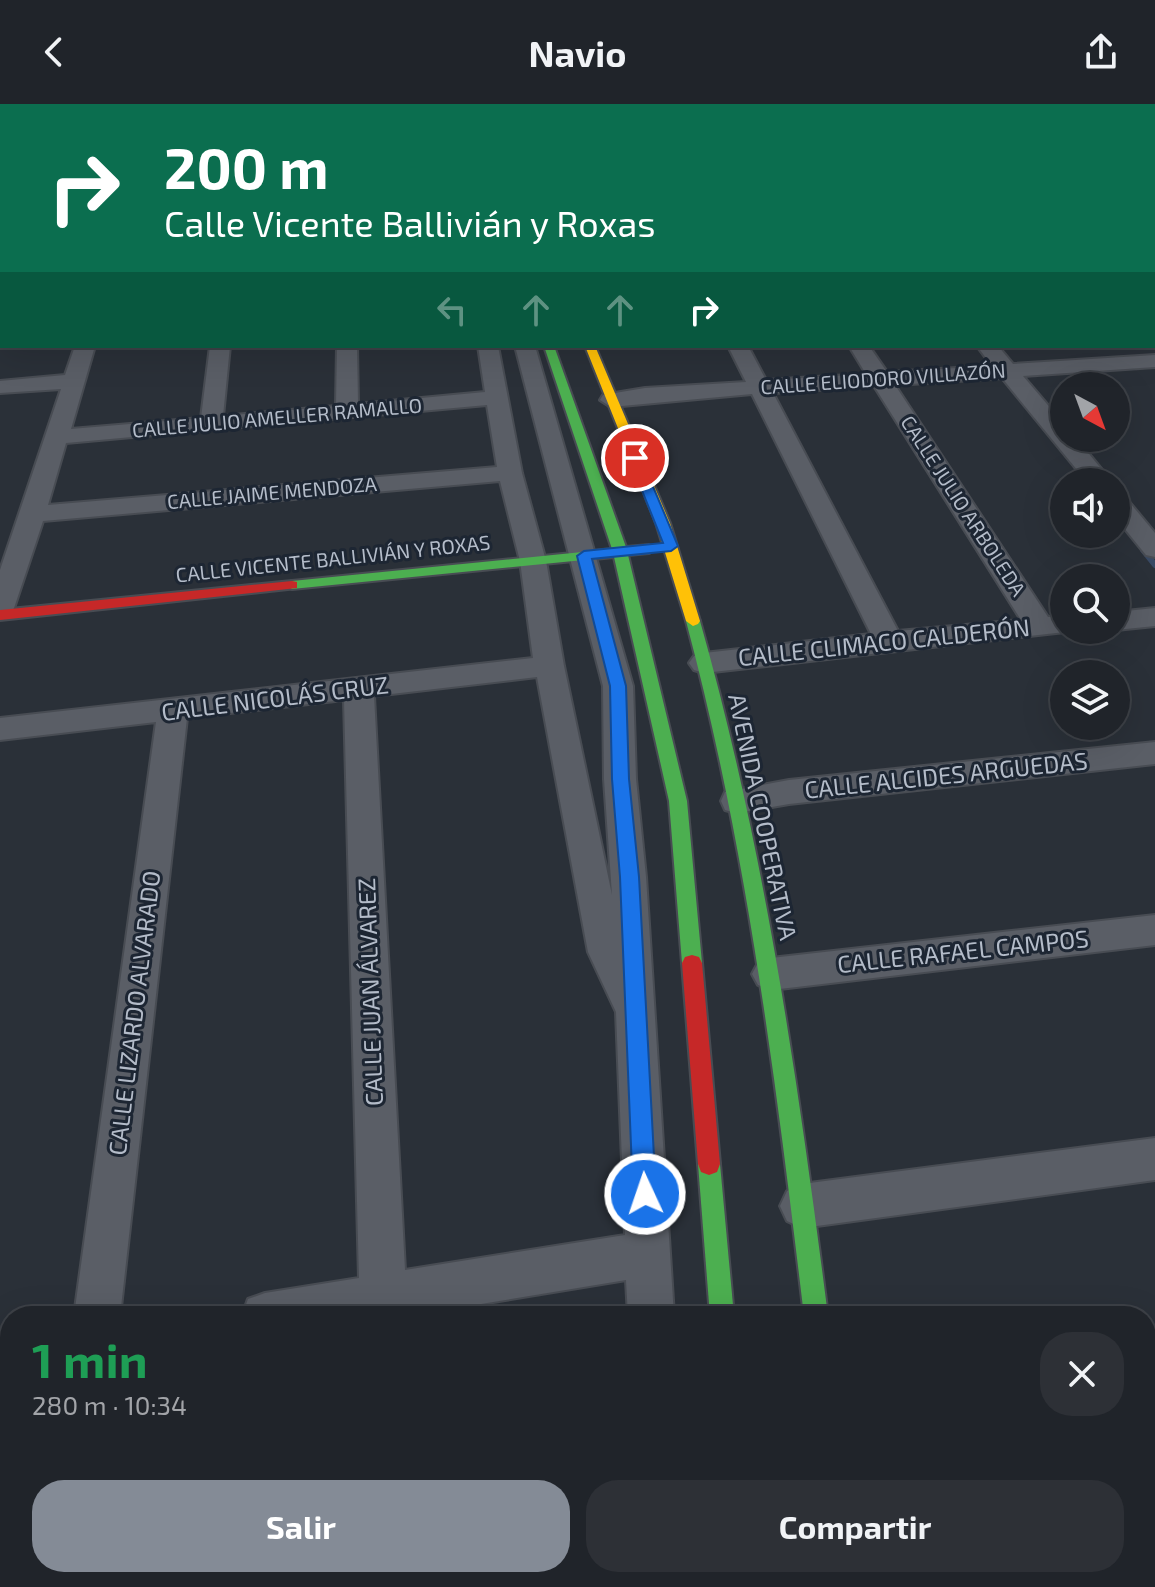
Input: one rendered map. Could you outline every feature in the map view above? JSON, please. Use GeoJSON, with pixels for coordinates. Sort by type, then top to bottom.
{"type":"FeatureCollection","features":[{"type":"Feature","properties":{"kind":"street"},"geometry":{"type":"LineString","coordinates":[[0,608],[84,348]]}},
{"type":"Feature","properties":{"kind":"street"},"geometry":{"type":"LineString","coordinates":[[211,424],[220,348]]}},
{"type":"Feature","properties":{"kind":"street"},"geometry":{"type":"LineString","coordinates":[[347,348],[347,412]]}},
{"type":"Feature","properties":{"kind":"street"},"geometry":{"type":"LineString","coordinates":[[488,348],[510,473],[533,561],[549,666],[606,952],[636,1011]]}},
{"type":"Feature","properties":{"kind":"street"},"geometry":{"type":"LineString","coordinates":[[526,348],[618,686],[620,779],[636,1011],[651,1306]]}},
{"type":"Feature","properties":{"kind":"street"},"geometry":{"type":"LineString","coordinates":[[550,348],[620,551],[678,801],[721,1306]]}},
{"type":"Feature","properties":{"kind":"street","name":"AVENIDA COOPERATIVA"},"geometry":{"type":"LineString","coordinates":[[591,348],[671,546],[704,663],[737,801],[771,974],[815,1306]]}},
{"type":"Feature","properties":{"kind":"street"},"geometry":{"type":"LineString","coordinates":[[739,348],[889,641]]}},
{"type":"Feature","properties":{"kind":"street","name":"CALLE JULIO ARBOLEDA"},"geometry":{"type":"LineString","coordinates":[[860,348],[1050,623]]}},
{"type":"Feature","properties":{"kind":"street"},"geometry":{"type":"LineString","coordinates":[[989,348],[1088,468]]}},
{"type":"Feature","properties":{"kind":"street"},"geometry":{"type":"LineString","coordinates":[[1118,348],[1155,385]]}},
{"type":"Feature","properties":{"kind":"street","name":"CALLE ELIODORO VILLAZÓN"},"geometry":{"type":"LineString","coordinates":[[611,400],[1155,361]]}},
{"type":"Feature","properties":{"kind":"street"},"geometry":{"type":"LineString","coordinates":[[0,387],[75,381]]}},
{"type":"Feature","properties":{"kind":"street","name":"CALLE JULIO AMELLER RAMALLO"},"geometry":{"type":"LineString","coordinates":[[58,437],[496,398]]}},
{"type":"Feature","properties":{"kind":"street","name":"CALLE JAIME MENDOZA"},"geometry":{"type":"LineString","coordinates":[[33,514],[510,473]]}},
{"type":"Feature","properties":{"kind":"street"},"geometry":{"type":"LineString","coordinates":[[1134,513],[1155,549]]}},
{"type":"Feature","properties":{"kind":"street","name":"CALLE VICENTE BALLIVIÁN Y ROXAS"},"geometry":{"type":"LineString","coordinates":[[0,615],[671,546]]}},
{"type":"Feature","properties":{"kind":"street"},"geometry":{"type":"LineString","coordinates":[[1130,620],[1155,617]]}},
{"type":"Feature","properties":{"kind":"street","name":"CALLE CLIMACO CALDERÓN"},"geometry":{"type":"LineString","coordinates":[[704,663],[1050,626]]}},
{"type":"Feature","properties":{"kind":"street","name":"CALLE NICOLÁS CRUZ"},"geometry":{"type":"LineString","coordinates":[[0,729],[549,666]]}},
{"type":"Feature","properties":{"kind":"street","name":"CALLE JUAN ÁLVAREZ"},"geometry":{"type":"LineString","coordinates":[[359,689],[383,1295]]}},
{"type":"Feature","properties":{"kind":"street","name":"CALLE LIZARDO ALVARADO"},"geometry":{"type":"LineString","coordinates":[[98,1306],[173,710]]}},
{"type":"Feature","properties":{"kind":"street","name":"CALLE ALCIDES ARGUEDAS"},"geometry":{"type":"LineString","coordinates":[[737,801],[1155,753]]}},
{"type":"Feature","properties":{"kind":"street","name":"CALLE RAFAEL CAMPOS"},"geometry":{"type":"LineString","coordinates":[[771,974],[1155,930]]}},
{"type":"Feature","properties":{"kind":"street"},"geometry":{"type":"LineString","coordinates":[[802,1206],[1155,1159]]}},
{"type":"Feature","properties":{"kind":"street"},"geometry":{"type":"LineString","coordinates":[[321,1306],[648,1254]]}},
{"type":"Feature","properties":{"kind":"waterway"},"geometry":{"type":"LineString","coordinates":[[1143,550],[1155,565]]}},
{"type":"Feature","properties":{"kind":"traffic: fast"},"geometry":{"type":"LineString","coordinates":[[550,348],[620,551],[678,801],[692,963]]}},
{"type":"Feature","properties":{"kind":"traffic: fast"},"geometry":{"type":"LineString","coordinates":[[292,585],[649,549]]}},
{"type":"Feature","properties":{"kind":"traffic: fast"},"geometry":{"type":"LineString","coordinates":[[693,621],[716,706],[754,878],[782,1053],[815,1306]]}},
{"type":"Feature","properties":{"kind":"traffic: fast"},"geometry":{"type":"LineString","coordinates":[[709,1164],[721,1306]]}},
{"type":"Feature","properties":{"kind":"traffic: slow"},"geometry":{"type":"LineString","coordinates":[[591,348],[663,523],[693,621]]}},
{"type":"Feature","properties":{"kind":"traffic: jam"},"geometry":{"type":"LineString","coordinates":[[0,615],[292,585]]}},
{"type":"Feature","properties":{"kind":"traffic: jam"},"geometry":{"type":"LineString","coordinates":[[692,963],[709,1164]]}},
{"type":"Feature","properties":{"kind":"route"},"geometry":{"type":"LineString","coordinates":[[635,458],[671,546],[584,556],[618,686],[620,779],[629,877],[645,1194]]}}]}
